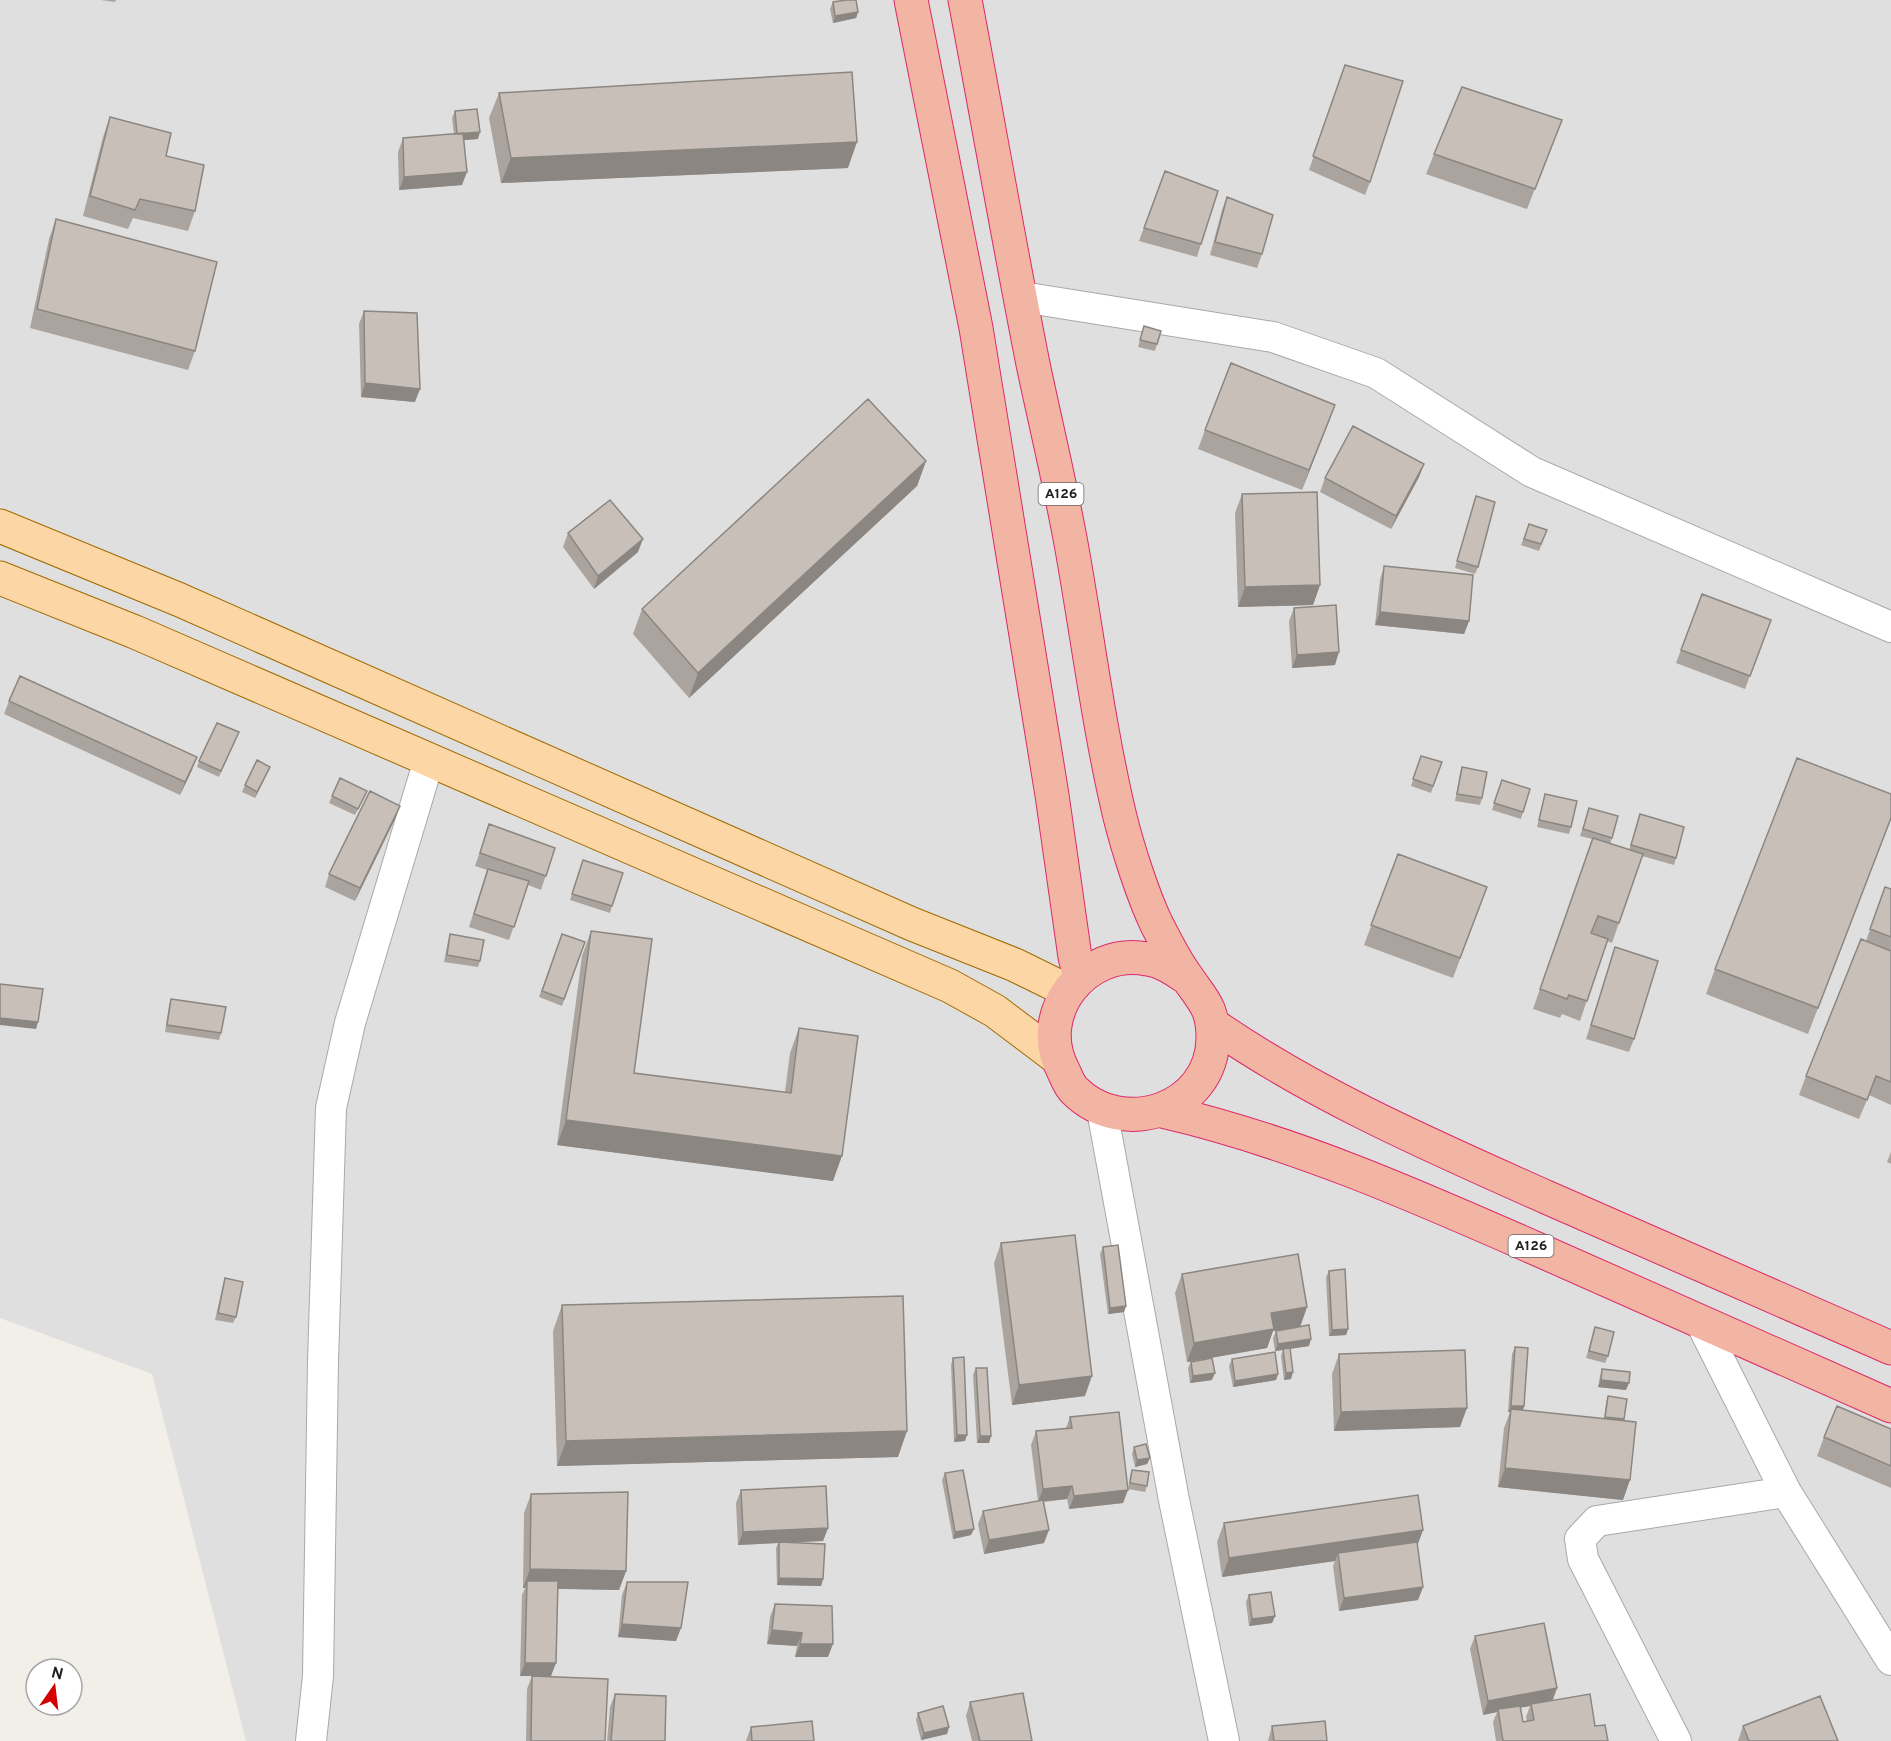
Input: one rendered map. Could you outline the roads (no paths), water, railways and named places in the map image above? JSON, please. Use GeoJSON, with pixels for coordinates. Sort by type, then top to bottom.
{"type":"FeatureCollection","features":[{"type":"Feature","properties":{"kind":"highway"},"geometry":{"type":"LineString","coordinates":[[911,0],[976,328],[1050,783],[1075,957],[1074,984]]}},
{"type":"Feature","properties":{"kind":"highway","name":"A126"},"geometry":{"type":"LineString","coordinates":[[964,0],[1033,362],[1072,547],[1101,728],[1116,801],[1155,921],[1187,978],[1202,995],[1209,1009],[1212,1024],[1213,1043],[1202,1076],[1192,1091],[1162,1111]]}},
{"type":"Feature","properties":{"kind":"highway","name":"A126"},"geometry":{"type":"LineString","coordinates":[[1187,978],[1168,965],[1145,958],[1122,958],[1099,964],[1074,984],[1058,1012],[1053,1034],[1056,1057],[1073,1089],[1102,1110],[1128,1114],[1162,1111],[1199,1119],[1395,1186],[1891,1406]]}},
{"type":"Feature","properties":{"kind":"highway"},"geometry":{"type":"LineString","coordinates":[[1212,1024],[1314,1088],[1422,1142],[1891,1348]]}},
{"type":"Feature","properties":{"kind":"main road"},"geometry":{"type":"LineString","coordinates":[[0,526],[180,600],[912,924],[1015,965],[1074,984]]}},
{"type":"Feature","properties":{"kind":"main road"},"geometry":{"type":"LineString","coordinates":[[0,578],[135,632],[950,986],[995,1011],[1056,1057]]}},
{"type":"Feature","properties":{"kind":"street"},"geometry":{"type":"LineString","coordinates":[[1022,297],[1273,337],[1376,373],[1532,472],[1891,627]]}},
{"type":"Feature","properties":{"kind":"street"},"geometry":{"type":"LineString","coordinates":[[311,1741],[318,1676],[323,1361],[331,1108],[350,1023],[429,760]]}},
{"type":"Feature","properties":{"kind":"street"},"geometry":{"type":"LineString","coordinates":[[1102,1110],[1172,1489],[1224,1741]]}},
{"type":"Feature","properties":{"kind":"street"},"geometry":{"type":"LineString","coordinates":[[1700,1321],[1786,1492],[1891,1660]]}},
{"type":"Feature","properties":{"kind":"street"},"geometry":{"type":"LineString","coordinates":[[1676,1741],[1583,1559],[1580,1539],[1598,1521],[1786,1492]]}}]}
